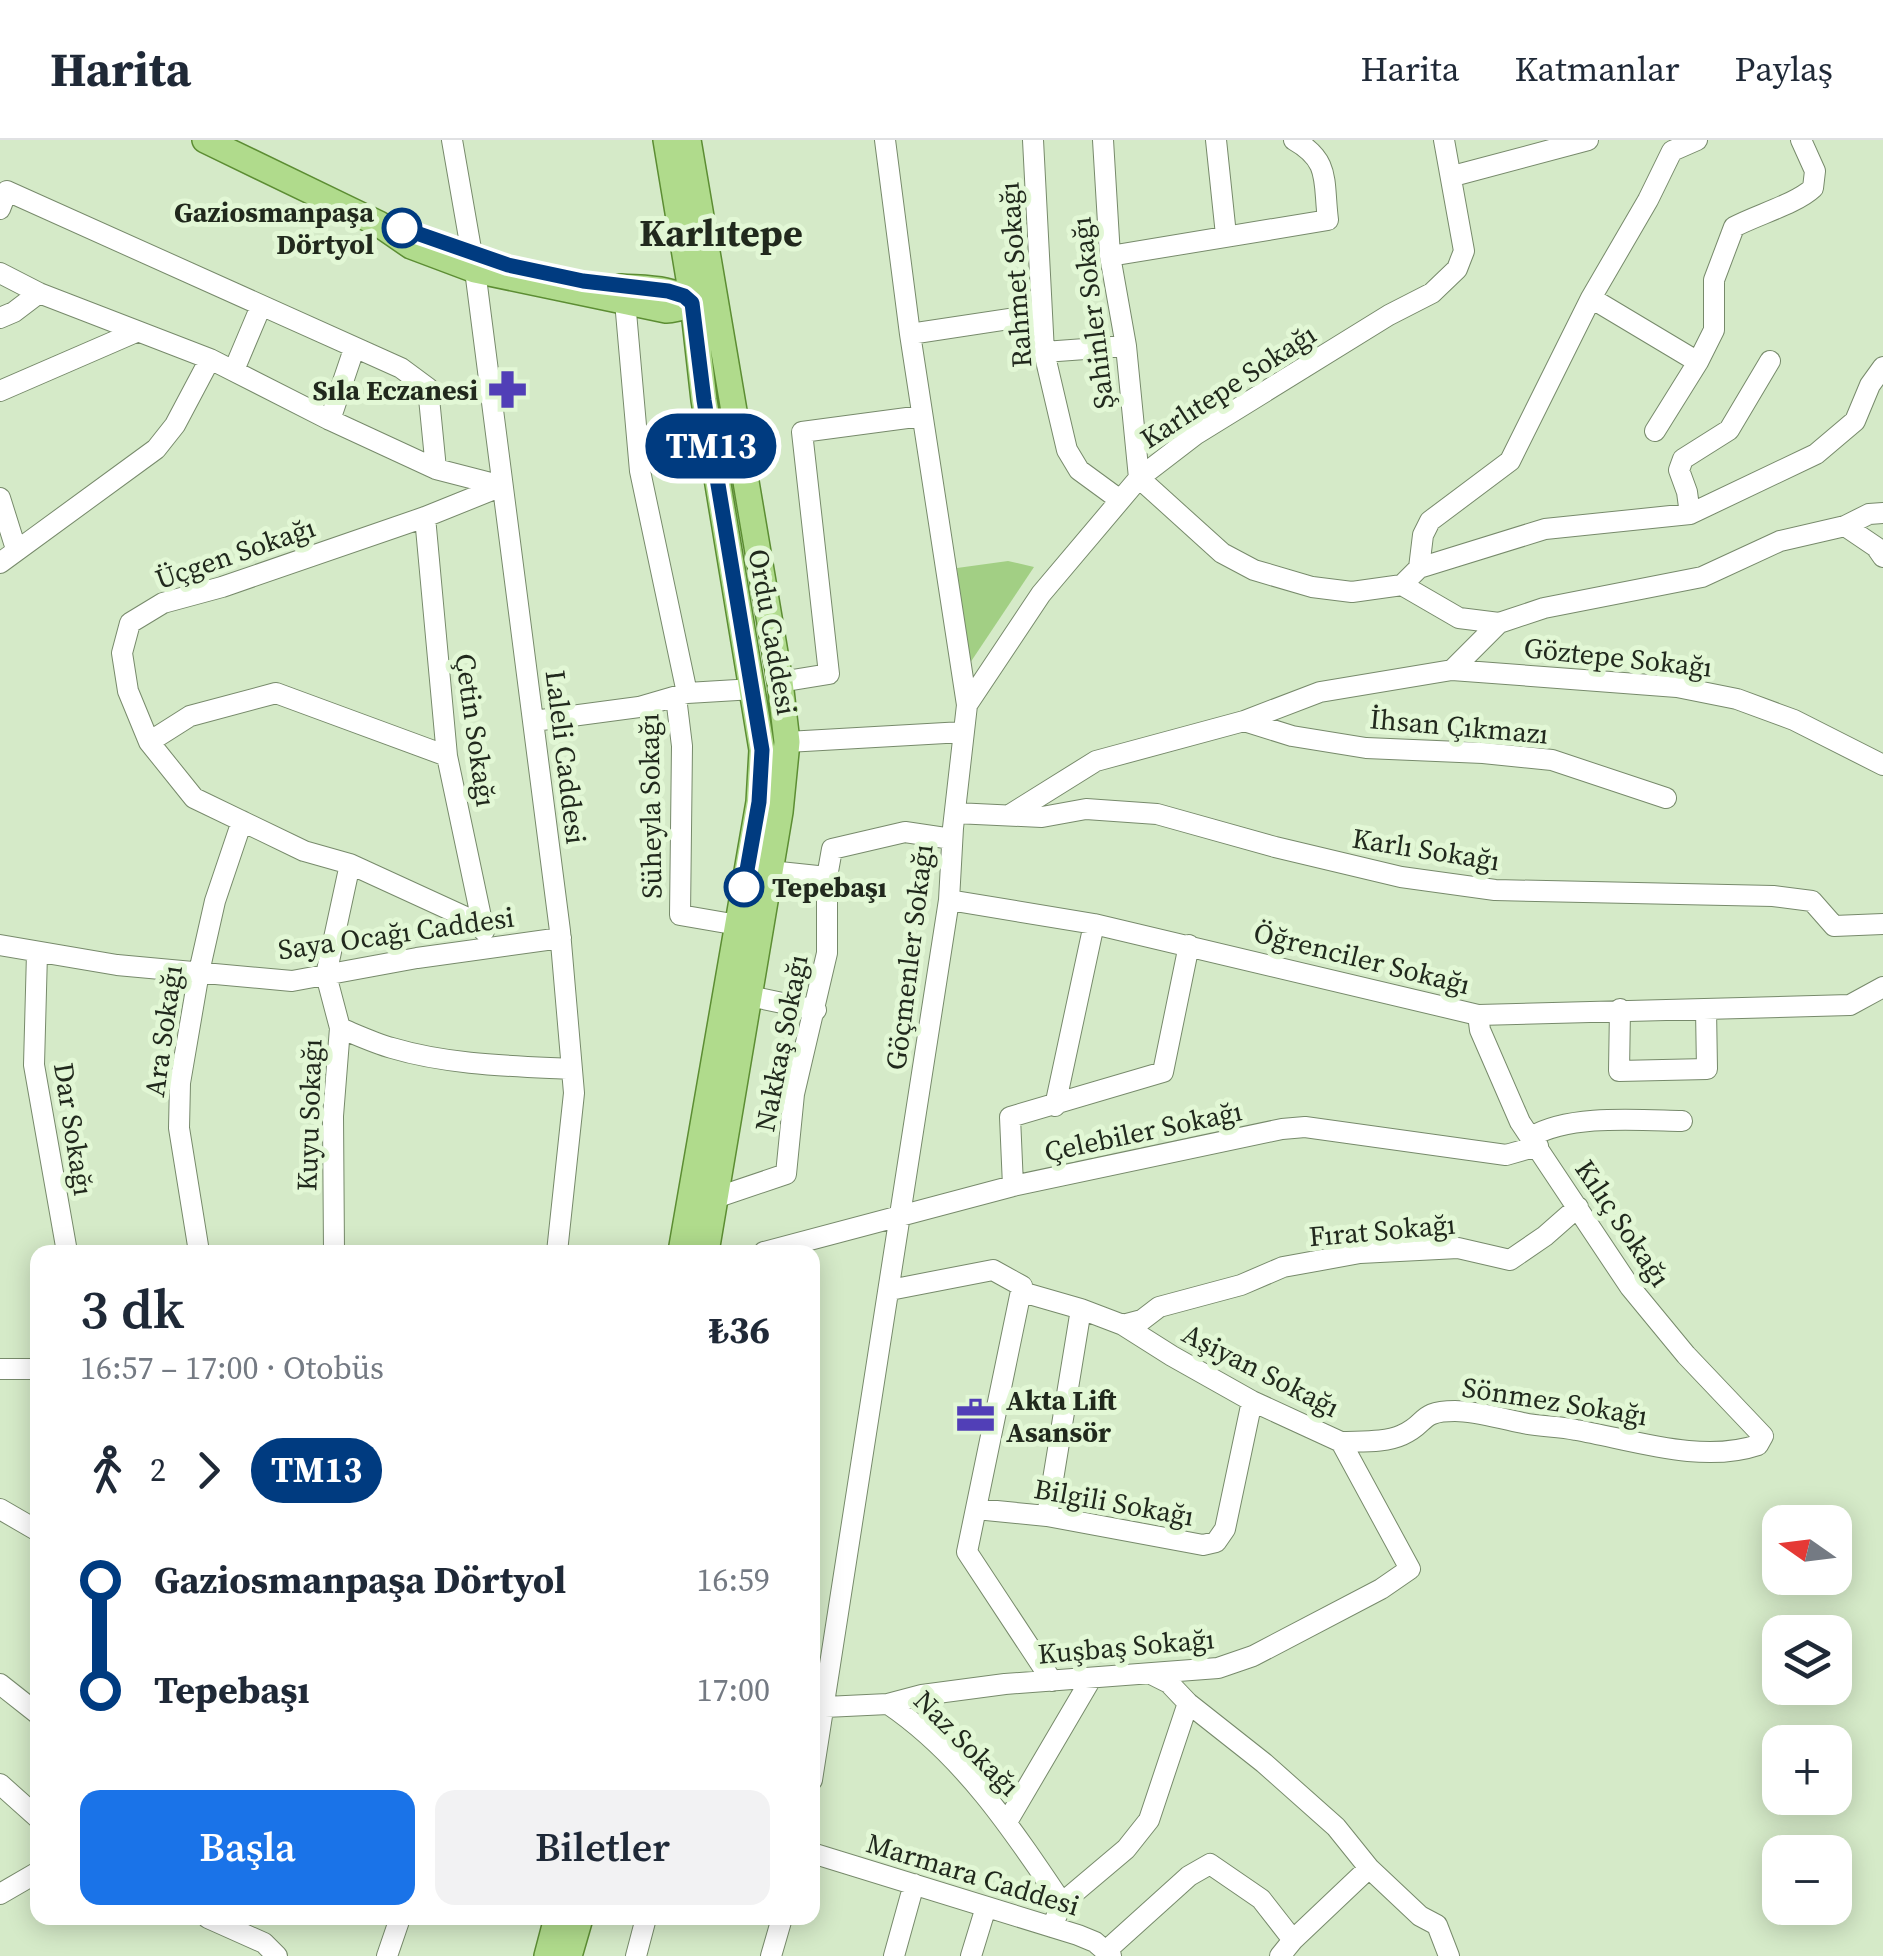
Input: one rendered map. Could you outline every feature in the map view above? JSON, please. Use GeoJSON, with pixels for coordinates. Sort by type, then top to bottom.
{"type":"FeatureCollection","features":[{"type":"Feature","properties":{"kind":"main road"},"geometry":{"type":"LineString","coordinates":[[205,140],[379,224],[416,232],[473,262],[666,310],[704,301]]}},
{"type":"Feature","properties":{"kind":"main road","name":"Ordu Caddesi"},"geometry":{"type":"LineString","coordinates":[[666,140],[704,301],[780,682],[786,742],[760,883],[738,924],[682,1245]]}},
{"type":"Feature","properties":{"kind":"main road","name":"Ordu Caddesi"},"geometry":{"type":"LineString","coordinates":[[688,140],[704,301],[704,400],[754,689],[762,772],[760,883],[749,996],[707,1245]]}},
{"type":"Feature","properties":{"kind":"main road"},"geometry":{"type":"LineString","coordinates":[[473,262],[668,291],[704,301]]}},
{"type":"Feature","properties":{"kind":"main road"},"geometry":{"type":"LineString","coordinates":[[547,1956],[555,1925]]}},
{"type":"Feature","properties":{"kind":"main road"},"geometry":{"type":"LineString","coordinates":[[569,1956],[578,1925]]}},
{"type":"Feature","properties":{"kind":"street","name":"Laleli Caddesi"},"geometry":{"type":"LineString","coordinates":[[452,140],[473,262],[561,938],[574,1093],[557,1245]]}},
{"type":"Feature","properties":{"kind":"street","name":"Göçmenler Sokağı"},"geometry":{"type":"LineString","coordinates":[[820,1734],[949,900],[967,705],[910,334],[885,140]]}},
{"type":"Feature","properties":{"kind":"street","name":"Rahmet Sokağı"},"geometry":{"type":"LineString","coordinates":[[1033,140],[1044,352],[1067,450],[1079,470],[1120,500]]}},
{"type":"Feature","properties":{"kind":"street","name":"Şahinler Sokağı"},"geometry":{"type":"LineString","coordinates":[[1103,140],[1110,256],[1126,346],[1139,478]]}},
{"type":"Feature","properties":{"kind":"street"},"geometry":{"type":"LineString","coordinates":[[1216,140],[1226,234]]}},
{"type":"Feature","properties":{"kind":"street"},"geometry":{"type":"LineString","coordinates":[[1110,256],[1328,220],[1322,169],[1314,152],[1294,140]]}},
{"type":"Feature","properties":{"kind":"street","name":"Karlıtepe Sokağı"},"geometry":{"type":"LineString","coordinates":[[967,705],[1041,594],[1139,478],[1195,435],[1389,315],[1432,293],[1457,269],[1464,252],[1444,140]]}},
{"type":"Feature","properties":{"kind":"street"},"geometry":{"type":"LineString","coordinates":[[1453,176],[1588,140]]}},
{"type":"Feature","properties":{"kind":"street"},"geometry":{"type":"LineString","coordinates":[[1419,568],[1423,535],[1430,521],[1510,461],[1591,298],[1672,151],[1696,140]]}},
{"type":"Feature","properties":{"kind":"street"},"geometry":{"type":"LineString","coordinates":[[1655,431],[1714,330],[1714,280],[1734,227],[1766,210],[1804,197],[1813,188],[1815,171],[1801,140]]}},
{"type":"Feature","properties":{"kind":"street"},"geometry":{"type":"LineString","coordinates":[[4,200],[402,368],[428,388],[436,469]]}},
{"type":"Feature","properties":{"kind":"street"},"geometry":{"type":"LineString","coordinates":[[0,273],[39,293],[210,359],[436,469],[502,486]]}},
{"type":"Feature","properties":{"kind":"street"},"geometry":{"type":"LineString","coordinates":[[0,318],[39,293]]}},
{"type":"Feature","properties":{"kind":"street"},"geometry":{"type":"LineString","coordinates":[[1591,298],[1698,362]]}},
{"type":"Feature","properties":{"kind":"street"},"geometry":{"type":"LineString","coordinates":[[624,301],[640,471],[682,695]]}},
{"type":"Feature","properties":{"kind":"street"},"geometry":{"type":"LineString","coordinates":[[234,370],[261,306]]}},
{"type":"Feature","properties":{"kind":"street"},"geometry":{"type":"LineString","coordinates":[[910,334],[1042,314]]}},
{"type":"Feature","properties":{"kind":"street"},"geometry":{"type":"LineString","coordinates":[[0,390],[136,332]]}},
{"type":"Feature","properties":{"kind":"street"},"geometry":{"type":"LineString","coordinates":[[1044,352],[1126,346]]}},
{"type":"Feature","properties":{"kind":"street"},"geometry":{"type":"LineString","coordinates":[[330,420],[354,349]]}},
{"type":"Feature","properties":{"kind":"street"},"geometry":{"type":"LineString","coordinates":[[0,498],[8,556],[156,449],[175,424],[210,359]]}},
{"type":"Feature","properties":{"kind":"street"},"geometry":{"type":"LineString","coordinates":[[1690,514],[1678,470],[1683,459],[1728,430],[1770,361]]}},
{"type":"Feature","properties":{"kind":"street"},"geometry":{"type":"LineString","coordinates":[[1139,478],[1222,553],[1254,570],[1312,587],[1352,592],[1402,585],[1419,568],[1546,530],[1690,514],[1816,454],[1855,422],[1870,385],[1883,368]]}},
{"type":"Feature","properties":{"kind":"street"},"geometry":{"type":"LineString","coordinates":[[780,682],[828,674],[802,432],[922,416]]}},
{"type":"Feature","properties":{"kind":"street","name":"Üçgen Sokağı"},"geometry":{"type":"LineString","coordinates":[[483,925],[350,864],[304,851],[194,798],[149,742],[128,691],[122,653],[130,623],[164,603],[425,517],[502,486]]}},
{"type":"Feature","properties":{"kind":"street"},"geometry":{"type":"LineString","coordinates":[[1402,585],[1459,618],[1500,622],[1544,608],[1702,578],[1780,541],[1883,513]]}},
{"type":"Feature","properties":{"kind":"street","name":"Çetin Sokağı"},"geometry":{"type":"LineString","coordinates":[[425,517],[447,756],[486,948]]}},
{"type":"Feature","properties":{"kind":"street"},"geometry":{"type":"LineString","coordinates":[[1845,526],[1876,547],[1883,557]]}},
{"type":"Feature","properties":{"kind":"street"},"geometry":{"type":"LineString","coordinates":[[1452,670],[1500,622]]}},
{"type":"Feature","properties":{"kind":"street","name":"Göztepe Sokağı"},"geometry":{"type":"LineString","coordinates":[[1011,814],[1096,761],[1244,721],[1320,692],[1452,670],[1677,687],[1737,699],[1794,720],[1883,765]]}},
{"type":"Feature","properties":{"kind":"street"},"geometry":{"type":"LineString","coordinates":[[534,720],[639,708],[682,695],[754,689]]}},
{"type":"Feature","properties":{"kind":"street"},"geometry":{"type":"LineString","coordinates":[[149,742],[190,716],[276,693],[447,756]]}},
{"type":"Feature","properties":{"kind":"street","name":"Süheyla Sokağı"},"geometry":{"type":"LineString","coordinates":[[682,695],[680,915],[738,924]]}},
{"type":"Feature","properties":{"kind":"street","name":"İhsan Çıkmazı"},"geometry":{"type":"LineString","coordinates":[[1244,721],[1292,736],[1366,748],[1483,752],[1552,760],[1666,798]]}},
{"type":"Feature","properties":{"kind":"street"},"geometry":{"type":"LineString","coordinates":[[786,742],[964,732]]}},
{"type":"Feature","properties":{"kind":"street","name":"Karlı Sokağı"},"geometry":{"type":"LineString","coordinates":[[955,813],[1042,817],[1086,809],[1157,814],[1275,848],[1401,877],[1494,890],[1774,896],[1812,901],[1834,926],[1883,924]]}},
{"type":"Feature","properties":{"kind":"street","name":"Ara Sokağı"},"geometry":{"type":"LineString","coordinates":[[198,1245],[178,1128],[180,1084],[198,972],[215,901],[242,821]]}},
{"type":"Feature","properties":{"kind":"street"},"geometry":{"type":"LineString","coordinates":[[760,883],[827,876],[832,849],[905,832],[952,840]]}},
{"type":"Feature","properties":{"kind":"street","name":"Kuyu Sokağı"},"geometry":{"type":"LineString","coordinates":[[334,1245],[333,1116],[340,1028],[326,974],[350,864]]}},
{"type":"Feature","properties":{"kind":"street","name":"Nakkaş Sokağı"},"geometry":{"type":"LineString","coordinates":[[715,1198],[786,1174],[794,1094],[828,953],[827,876]]}},
{"type":"Feature","properties":{"kind":"street","name":"Öğrenciler Sokağı"},"geometry":{"type":"LineString","coordinates":[[949,900],[1094,924],[1478,1015],[1850,1005],[1883,987]]}},
{"type":"Feature","properties":{"kind":"street"},"geometry":{"type":"LineString","coordinates":[[1055,1106],[1094,924]]}},
{"type":"Feature","properties":{"kind":"street","name":"Saya Ocağı Caddesi"},"geometry":{"type":"LineString","coordinates":[[0,945],[37,953],[292,981],[561,938]]}},
{"type":"Feature","properties":{"kind":"street"},"geometry":{"type":"LineString","coordinates":[[1013,1186],[1010,1117],[1162,1072],[1190,945]]}},
{"type":"Feature","properties":{"kind":"street","name":"Dar Sokağı"},"geometry":{"type":"LineString","coordinates":[[37,953],[34,1065],[66,1245]]}},
{"type":"Feature","properties":{"kind":"street"},"geometry":{"type":"LineString","coordinates":[[749,996],[816,1010]]}},
{"type":"Feature","properties":{"kind":"street"},"geometry":{"type":"LineString","coordinates":[[1620,1009],[1619,1070],[1707,1068],[1706,1009]]}},
{"type":"Feature","properties":{"kind":"street","name":"Kılıç Sokağı"},"geometry":{"type":"LineString","coordinates":[[1478,1015],[1480,1030],[1520,1122],[1630,1287],[1686,1355],[1762,1436]]}},
{"type":"Feature","properties":{"kind":"street"},"geometry":{"type":"LineString","coordinates":[[340,1028],[391,1048],[419,1054],[494,1065],[571,1069]]}},
{"type":"Feature","properties":{"kind":"street","name":"Çelebiler Sokağı"},"geometry":{"type":"LineString","coordinates":[[793,1245],[1013,1186],[1306,1127],[1506,1155],[1526,1152],[1546,1128],[1620,1120],[1682,1121]]}},
{"type":"Feature","properties":{"kind":"street","name":"Fırat Sokağı"},"geometry":{"type":"LineString","coordinates":[[1123,1325],[1142,1320],[1159,1307],[1241,1285],[1283,1267],[1341,1257],[1458,1248],[1510,1260],[1578,1207]]}},
{"type":"Feature","properties":{"kind":"street","name":"Aşiyan Sokağı"},"geometry":{"type":"LineString","coordinates":[[890,1290],[993,1270],[1022,1286],[1022,1292],[1081,1308],[1123,1325],[1252,1400],[1341,1442],[1410,1569]]}},
{"type":"Feature","properties":{"kind":"street"},"geometry":{"type":"LineString","coordinates":[[1022,1292],[967,1552],[1052,1682]]}},
{"type":"Feature","properties":{"kind":"street"},"geometry":{"type":"LineString","coordinates":[[1047,1516],[1081,1308]]}},
{"type":"Feature","properties":{"kind":"street"},"geometry":{"type":"LineString","coordinates":[[0,1369],[30,1370]]}},
{"type":"Feature","properties":{"kind":"street","name":"Bilgili Sokağı"},"geometry":{"type":"LineString","coordinates":[[976,1509],[1047,1516],[1203,1545],[1216,1542],[1225,1529],[1252,1400]]}},
{"type":"Feature","properties":{"kind":"street","name":"Sönmez Sokağı"},"geometry":{"type":"LineString","coordinates":[[1341,1442],[1398,1437],[1434,1412],[1461,1411],[1546,1428],[1699,1450],[1742,1451],[1758,1445],[1762,1436]]}},
{"type":"Feature","properties":{"kind":"street"},"geometry":{"type":"LineString","coordinates":[[0,1508],[30,1526]]}},
{"type":"Feature","properties":{"kind":"street","name":"Kuşbaş Sokağı"},"geometry":{"type":"LineString","coordinates":[[825,1706],[888,1704],[922,1695],[1218,1668],[1253,1656],[1410,1569]]}},
{"type":"Feature","properties":{"kind":"street"},"geometry":{"type":"LineString","coordinates":[[1154,1674],[1169,1682],[1188,1703],[1336,1827],[1369,1868],[1420,1916],[1437,1926],[1449,1956]]}},
{"type":"Feature","properties":{"kind":"street","name":"Naz Sokağı"},"geometry":{"type":"LineString","coordinates":[[1007,1822],[1091,1679]]}},
{"type":"Feature","properties":{"kind":"street"},"geometry":{"type":"LineString","coordinates":[[0,1684],[30,1708]]}},
{"type":"Feature","properties":{"kind":"street"},"geometry":{"type":"LineString","coordinates":[[1052,1927],[1062,1903],[1126,1848],[1148,1820],[1188,1703]]}},
{"type":"Feature","properties":{"kind":"street","name":"Naz Sokağı"},"geometry":{"type":"LineString","coordinates":[[888,1704],[914,1722],[1007,1822],[1062,1903]]}},
{"type":"Feature","properties":{"kind":"street"},"geometry":{"type":"LineString","coordinates":[[0,1784],[30,1811]]}},
{"type":"Feature","properties":{"kind":"street","name":"Marmara Caddesi"},"geometry":{"type":"LineString","coordinates":[[820,1855],[1052,1927],[1095,1942],[1109,1953]]}},
{"type":"Feature","properties":{"kind":"street"},"geometry":{"type":"LineString","coordinates":[[1109,1953],[1188,1876],[1210,1864],[1261,1899],[1287,1948],[1369,1868]]}},
{"type":"Feature","properties":{"kind":"street"},"geometry":{"type":"LineString","coordinates":[[0,1894],[30,1877]]}},
{"type":"Feature","properties":{"kind":"street"},"geometry":{"type":"LineString","coordinates":[[894,1956],[914,1884]]}},
{"type":"Feature","properties":{"kind":"street"},"geometry":{"type":"LineString","coordinates":[[971,1956],[986,1907]]}},
{"type":"Feature","properties":{"kind":"street"},"geometry":{"type":"LineString","coordinates":[[224,1925],[264,1942],[277,1956]]}},
{"type":"Feature","properties":{"kind":"street"},"geometry":{"type":"LineString","coordinates":[[386,1956],[395,1925]]}},
{"type":"Feature","properties":{"kind":"street"},"geometry":{"type":"LineString","coordinates":[[636,1956],[644,1925]]}},
{"type":"Feature","properties":{"kind":"street"},"geometry":{"type":"LineString","coordinates":[[771,1956],[780,1925]]}},
{"type":"Feature","properties":{"kind":"green space"},"geometry":{"type":"Polygon","coordinates":[[[1008,561],[1034,567],[968,666],[957,568],[1008,561]]]}},
{"type":"Feature","properties":{"kind":"bus line","name":"TM13"},"geometry":{"type":"LineString","coordinates":[[402,228],[508,265],[557,277],[668,291],[692,303],[704,400],[762,750],[759,802],[744,887]]}},
{"type":"Feature","properties":{"kind":"place","name":"Gaziosmanpaşa Dörtyol"},"geometry":{"type":"Point","coordinates":[402,228]}},
{"type":"Feature","properties":{"kind":"place","name":"Sıla Eczanesi"},"geometry":{"type":"Point","coordinates":[508,390]}},
{"type":"Feature","properties":{"kind":"place","name":"Tepebaşı"},"geometry":{"type":"Point","coordinates":[744,887]}},
{"type":"Feature","properties":{"kind":"place","name":"Akta Lift Asansör"},"geometry":{"type":"Point","coordinates":[976,1416]}},
{"type":"Feature","properties":{"kind":"district","name":"Karlıtepe"},"geometry":{"type":"Point","coordinates":[721,233]}}]}
